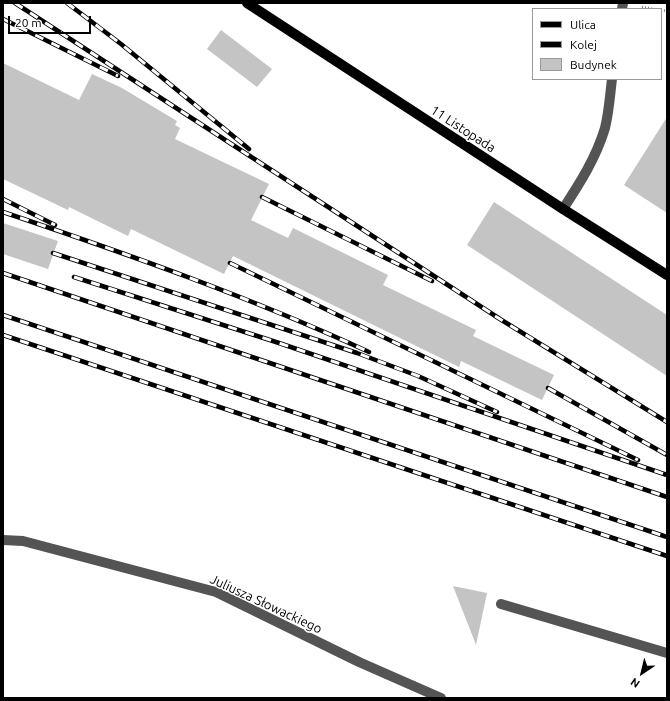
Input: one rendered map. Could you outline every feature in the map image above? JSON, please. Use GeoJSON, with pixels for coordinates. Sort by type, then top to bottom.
{"type":"FeatureCollection","features":[{"type":"Feature","properties":{"kind":"main road","name":"11 Listopada"},"geometry":{"type":"LineString","coordinates":[[247,3],[563,210],[667,275]]}},
{"type":"Feature","properties":{"kind":"street"},"geometry":{"type":"LineString","coordinates":[[563,210],[590,166],[599,146],[605,126],[612,80]]}},
{"type":"Feature","properties":{"kind":"street","name":"Juliusza Słowackiego"},"geometry":{"type":"LineString","coordinates":[[3,540],[23,541],[216,592],[359,662],[441,698]]}},
{"type":"Feature","properties":{"kind":"street"},"geometry":{"type":"LineString","coordinates":[[501,604],[667,653]]}},
{"type":"Feature","properties":{"kind":"path"},"geometry":{"type":"LineString","coordinates":[[641,7],[647,8]]}},
{"type":"Feature","properties":{"kind":"building"},"geometry":{"type":"Polygon","coordinates":[[[221,30],[272,69],[257,87],[207,49],[221,30]]]}},
{"type":"Feature","properties":{"kind":"building"},"geometry":{"type":"Polygon","coordinates":[[[3,63],[79,100],[92,74],[122,88],[177,121],[175,125],[180,128],[175,139],[269,184],[251,220],[288,238],[293,228],[388,275],[383,285],[476,330],[473,336],[554,375],[542,400],[461,361],[459,367],[233,256],[224,274],[131,229],[128,236],[69,207],[68,210],[3,179],[3,63]]]}},
{"type":"Feature","properties":{"kind":"building"},"geometry":{"type":"Polygon","coordinates":[[[667,117],[667,213],[624,185],[667,117]]]}},
{"type":"Feature","properties":{"kind":"building"},"geometry":{"type":"Polygon","coordinates":[[[494,202],[667,315],[667,376],[467,245],[494,202]]]}},
{"type":"Feature","properties":{"kind":"building"},"geometry":{"type":"Polygon","coordinates":[[[3,223],[58,241],[48,269],[3,254],[3,223]]]}},
{"type":"Feature","properties":{"kind":"building"},"geometry":{"type":"Polygon","coordinates":[[[453,586],[487,593],[476,645],[453,586]]]}},
{"type":"Feature","properties":{"kind":"railway"},"geometry":{"type":"LineString","coordinates":[[15,3],[500,319]]}},
{"type":"Feature","properties":{"kind":"railway"},"geometry":{"type":"LineString","coordinates":[[67,3],[121,44],[249,149]]}},
{"type":"Feature","properties":{"kind":"railway"},"geometry":{"type":"LineString","coordinates":[[3,19],[118,76]]}},
{"type":"Feature","properties":{"kind":"railway"},"geometry":{"type":"LineString","coordinates":[[262,197],[432,281]]}},
{"type":"Feature","properties":{"kind":"railway"},"geometry":{"type":"LineString","coordinates":[[3,199],[55,225]]}},
{"type":"Feature","properties":{"kind":"railway"},"geometry":{"type":"LineString","coordinates":[[3,212],[188,277],[279,313],[369,352]]}},
{"type":"Feature","properties":{"kind":"railway"},"geometry":{"type":"LineString","coordinates":[[53,253],[357,353],[418,376],[497,412]]}},
{"type":"Feature","properties":{"kind":"railway"},"geometry":{"type":"LineString","coordinates":[[230,263],[638,460]]}},
{"type":"Feature","properties":{"kind":"railway"},"geometry":{"type":"LineString","coordinates":[[3,273],[667,497]]}},
{"type":"Feature","properties":{"kind":"railway"},"geometry":{"type":"LineString","coordinates":[[74,277],[279,343],[667,475]]}},
{"type":"Feature","properties":{"kind":"railway"},"geometry":{"type":"LineString","coordinates":[[3,315],[667,537]]}},
{"type":"Feature","properties":{"kind":"railway"},"geometry":{"type":"LineString","coordinates":[[495,316],[667,422]]}},
{"type":"Feature","properties":{"kind":"railway"},"geometry":{"type":"LineString","coordinates":[[3,335],[667,556]]}},
{"type":"Feature","properties":{"kind":"railway"},"geometry":{"type":"LineString","coordinates":[[548,388],[667,455]]}}]}
